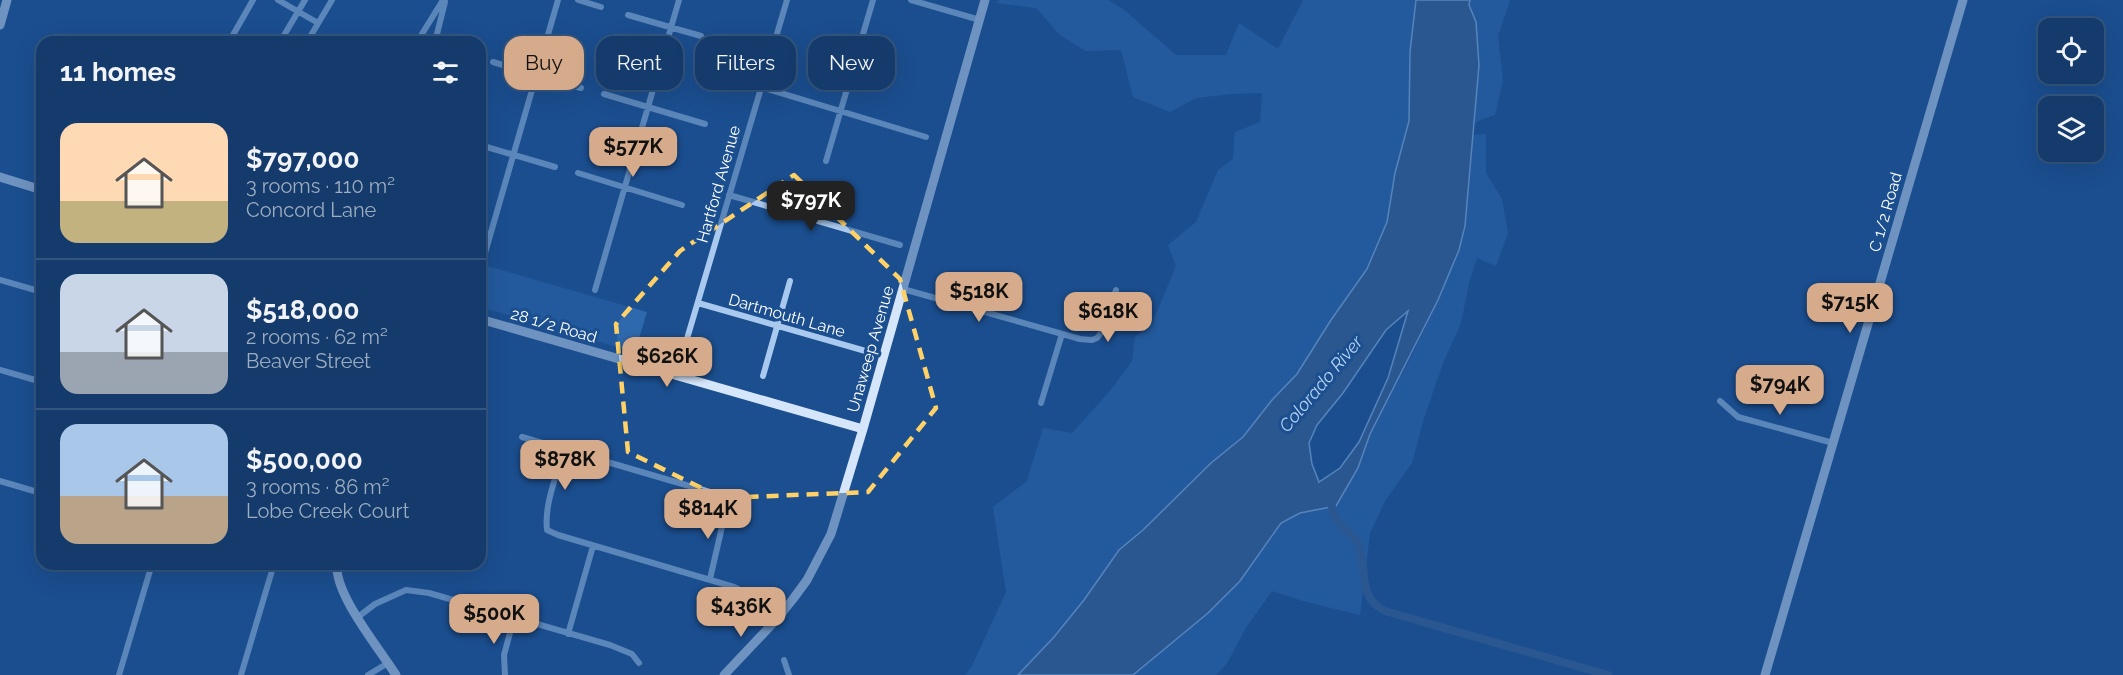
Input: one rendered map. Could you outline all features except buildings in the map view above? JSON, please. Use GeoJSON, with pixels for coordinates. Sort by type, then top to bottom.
{"type":"FeatureCollection","features":[{"type":"Feature","properties":{"kind":"street"},"geometry":{"type":"LineString","coordinates":[[0,25],[7,0]]}},
{"type":"Feature","properties":{"kind":"street"},"geometry":{"type":"LineString","coordinates":[[232,36],[253,0]]}},
{"type":"Feature","properties":{"kind":"street"},"geometry":{"type":"LineString","coordinates":[[278,0],[318,23]]}},
{"type":"Feature","properties":{"kind":"street"},"geometry":{"type":"LineString","coordinates":[[284,36],[305,0]]}},
{"type":"Feature","properties":{"kind":"street"},"geometry":{"type":"LineString","coordinates":[[310,36],[332,0]]}},
{"type":"Feature","properties":{"kind":"street"},"geometry":{"type":"LineString","coordinates":[[421,36],[444,0]]}},
{"type":"Feature","properties":{"kind":"street"},"geometry":{"type":"LineString","coordinates":[[436,36],[444,0]]}},
{"type":"Feature","properties":{"kind":"street"},"geometry":{"type":"LineString","coordinates":[[548,36],[558,0]]}},
{"type":"Feature","properties":{"kind":"street"},"geometry":{"type":"LineString","coordinates":[[578,0],[601,7]]}},
{"type":"Feature","properties":{"kind":"street"},"geometry":{"type":"LineString","coordinates":[[595,290],[679,0]]}},
{"type":"Feature","properties":{"kind":"street","name":"Hartford Avenue"},"geometry":{"type":"LineString","coordinates":[[776,36],[787,0]]}},
{"type":"Feature","properties":{"kind":"street"},"geometry":{"type":"LineString","coordinates":[[825,161],[873,0]]}},
{"type":"Feature","properties":{"kind":"street"},"geometry":{"type":"LineString","coordinates":[[911,0],[980,20]]}},
{"type":"Feature","properties":{"kind":"street","name":"Unaweep Avenue"},"geometry":{"type":"LineString","coordinates":[[724,675],[777,620],[807,580],[831,534],[985,0]]}},
{"type":"Feature","properties":{"kind":"street","name":"C 1/2 Road"},"geometry":{"type":"LineString","coordinates":[[1765,675],[1963,0]]}},
{"type":"Feature","properties":{"kind":"street"},"geometry":{"type":"LineString","coordinates":[[628,15],[701,36]]}},
{"type":"Feature","properties":{"kind":"street"},"geometry":{"type":"LineString","coordinates":[[493,62],[504,65]]}},
{"type":"Feature","properties":{"kind":"street"},"geometry":{"type":"LineString","coordinates":[[486,250],[533,90]]}},
{"type":"Feature","properties":{"kind":"street","name":"Hartford Avenue"},"geometry":{"type":"LineString","coordinates":[[676,376],[760,90]]}},
{"type":"Feature","properties":{"kind":"street"},"geometry":{"type":"LineString","coordinates":[[771,90],[926,137]]}},
{"type":"Feature","properties":{"kind":"street"},"geometry":{"type":"LineString","coordinates":[[603,94],[705,124]]}},
{"type":"Feature","properties":{"kind":"street"},"geometry":{"type":"LineString","coordinates":[[486,147],[555,166]]}},
{"type":"Feature","properties":{"kind":"street"},"geometry":{"type":"LineString","coordinates":[[578,173],[682,205]]}},
{"type":"Feature","properties":{"kind":"street"},"geometry":{"type":"LineString","coordinates":[[0,177],[36,188]]}},
{"type":"Feature","properties":{"kind":"street"},"geometry":{"type":"LineString","coordinates":[[729,195],[900,245]]}},
{"type":"Feature","properties":{"kind":"street"},"geometry":{"type":"LineString","coordinates":[[0,280],[36,290]]}},
{"type":"Feature","properties":{"kind":"street"},"geometry":{"type":"LineString","coordinates":[[763,376],[790,281]]}},
{"type":"Feature","properties":{"kind":"street"},"geometry":{"type":"LineString","coordinates":[[903,289],[1087,340],[1097,338],[1101,333],[1116,290]]}},
{"type":"Feature","properties":{"kind":"street","name":"Dartmouth Lane"},"geometry":{"type":"LineString","coordinates":[[698,303],[869,352]]}},
{"type":"Feature","properties":{"kind":"street","name":"28 1/2 Road"},"geometry":{"type":"LineString","coordinates":[[486,321],[862,429]]}},
{"type":"Feature","properties":{"kind":"street"},"geometry":{"type":"LineString","coordinates":[[1041,403],[1062,334]]}},
{"type":"Feature","properties":{"kind":"street"},"geometry":{"type":"LineString","coordinates":[[0,370],[36,380]]}},
{"type":"Feature","properties":{"kind":"street"},"geometry":{"type":"LineString","coordinates":[[1720,401],[1738,417],[1833,442]]}},
{"type":"Feature","properties":{"kind":"street"},"geometry":{"type":"LineString","coordinates":[[522,437],[720,495],[725,499],[727,506],[726,518],[710,579]]}},
{"type":"Feature","properties":{"kind":"street"},"geometry":{"type":"LineString","coordinates":[[564,449],[546,521],[547,531],[710,579],[744,592],[777,620]]}},
{"type":"Feature","properties":{"kind":"street"},"geometry":{"type":"LineString","coordinates":[[0,481],[34,491]]}},
{"type":"Feature","properties":{"kind":"street"},"geometry":{"type":"LineString","coordinates":[[568,633],[592,546]]}},
{"type":"Feature","properties":{"kind":"street"},"geometry":{"type":"LineString","coordinates":[[119,675],[150,570]]}},
{"type":"Feature","properties":{"kind":"street"},"geometry":{"type":"LineString","coordinates":[[242,675],[272,570]]}},
{"type":"Feature","properties":{"kind":"street"},"geometry":{"type":"LineString","coordinates":[[336,570],[337,580],[345,600],[396,675]]}},
{"type":"Feature","properties":{"kind":"street"},"geometry":{"type":"LineString","coordinates":[[358,617],[375,604],[406,590],[429,593],[610,645],[632,654],[639,663]]}},
{"type":"Feature","properties":{"kind":"street"},"geometry":{"type":"LineString","coordinates":[[505,675],[504,655],[514,618]]}},
{"type":"Feature","properties":{"kind":"street"},"geometry":{"type":"LineString","coordinates":[[784,660],[789,675]]}},
{"type":"Feature","properties":{"kind":"street"},"geometry":{"type":"LineString","coordinates":[[368,675],[388,663]]}},
{"type":"Feature","properties":{"kind":"highlighted area"},"geometry":{"type":"Polygon","coordinates":[[[794,175],[900,279],[936,408],[868,492],[722,498],[628,452],[616,324],[680,251],[794,175]]]}},
{"type":"Feature","properties":{"kind":"shaded area"},"geometry":{"type":"Polygon","coordinates":[[[998,0],[1108,0],[1123,9],[1176,55],[1226,55],[1239,23],[1278,49],[1303,0],[1416,0],[1410,52],[1409,121],[1395,173],[1387,222],[1367,269],[1297,374],[1272,400],[1243,437],[1211,463],[1143,530],[1119,550],[1084,600],[1054,637],[1018,675],[965,675],[972,666],[1006,592],[993,507],[1027,481],[1043,428],[1072,433],[1110,391],[1132,361],[1135,337],[1152,324],[1176,266],[1168,245],[1196,222],[1218,170],[1233,159],[1235,132],[1260,122],[1262,93],[1196,98],[1170,112],[1133,97],[1121,50],[1086,51],[1060,35],[1036,8],[997,3],[998,0]]]}},
{"type":"Feature","properties":{"kind":"shaded area"},"geometry":{"type":"Polygon","coordinates":[[[1470,0],[1510,0],[1498,36],[1503,81],[1495,115],[1473,123],[1476,99],[1476,22],[1469,5],[1470,0]]]}},
{"type":"Feature","properties":{"kind":"shaded area"},"geometry":{"type":"Polygon","coordinates":[[[1486,134],[1486,173],[1502,199],[1508,233],[1496,266],[1477,258],[1461,323],[1443,363],[1424,418],[1412,463],[1385,501],[1370,533],[1360,615],[1272,591],[1247,626],[1227,663],[1216,675],[1133,675],[1208,613],[1240,581],[1281,523],[1300,513],[1336,506],[1358,468],[1370,434],[1414,351],[1459,250],[1465,226],[1472,135],[1486,134]]]}},
{"type":"Feature","properties":{"kind":"shaded area"},"geometry":{"type":"Polygon","coordinates":[[[486,266],[647,312],[635,352],[486,309],[486,266]]]}},
{"type":"Feature","properties":{"kind":"water","name":"Colorado River"},"geometry":{"type":"Polygon","coordinates":[[[1416,0],[1470,0],[1469,5],[1476,22],[1479,65],[1465,226],[1459,250],[1438,300],[1370,434],[1358,468],[1336,506],[1300,513],[1281,523],[1240,581],[1208,613],[1133,675],[1018,675],[1054,637],[1084,600],[1119,550],[1143,530],[1211,463],[1243,437],[1272,400],[1297,374],[1367,269],[1387,222],[1395,173],[1409,121],[1410,52],[1416,0]],[[1408,311],[1386,330],[1343,393],[1317,425],[1309,443],[1312,464],[1319,482],[1340,468],[1359,442],[1388,378],[1408,311]]]}},
{"type":"Feature","properties":{"kind":"waterway"},"geometry":{"type":"LineString","coordinates":[[1332,507],[1336,519],[1358,543],[1367,592],[1376,605],[1385,611],[1608,675]]}}]}
